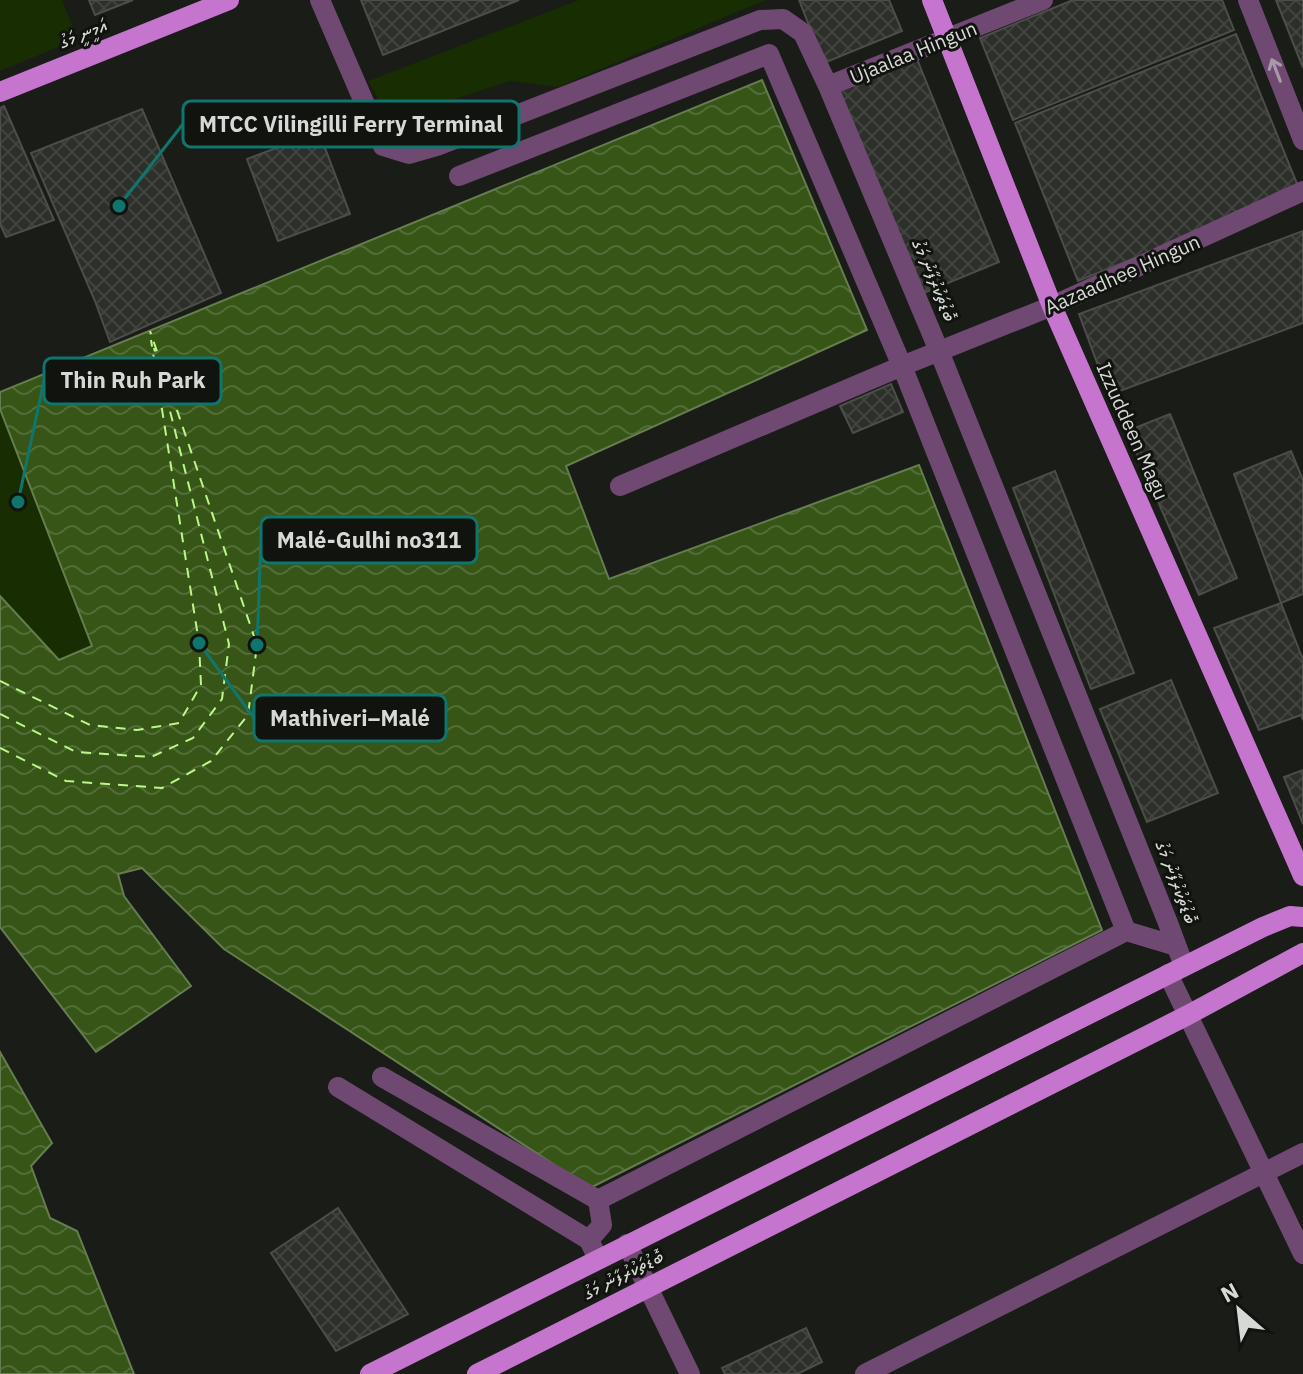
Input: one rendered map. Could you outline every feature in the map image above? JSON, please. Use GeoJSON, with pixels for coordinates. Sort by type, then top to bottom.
{"type":"FeatureCollection","features":[{"type":"Feature","properties":{"kind":"main road","name":"އަމީނީ މަގު"},"geometry":{"type":"LineString","coordinates":[[0,92],[229,0]]}},
{"type":"Feature","properties":{"kind":"main road","name":"Izzuddeen Magu"},"geometry":{"type":"LineString","coordinates":[[932,0],[1052,306],[1303,876]]}},
{"type":"Feature","properties":{"kind":"main road","name":"ބޮޑުތަކުރުފާނު މަގު"},"geometry":{"type":"LineString","coordinates":[[370,1374],[594,1250],[627,1244],[1176,970],[1290,916],[1303,917]]}},
{"type":"Feature","properties":{"kind":"main road","name":"ބޮޑުތަކުރުފާނު މަގު"},"geometry":{"type":"LineString","coordinates":[[477,1374],[1188,1015],[1303,953]]}},
{"type":"Feature","properties":{"kind":"street","name":"ބޮޑުތަކުރުފާނު މަގު"},"geometry":{"type":"LineString","coordinates":[[320,0],[383,146],[409,154],[437,146],[760,20],[783,19],[803,33],[939,351],[1176,946],[1176,970]]}},
{"type":"Feature","properties":{"kind":"street","name":"Ujaalaa Hingun"},"geometry":{"type":"LineString","coordinates":[[828,86],[1043,0]]}},
{"type":"Feature","properties":{"kind":"street"},"geometry":{"type":"LineString","coordinates":[[1248,0],[1303,140]]}},
{"type":"Feature","properties":{"kind":"street"},"geometry":{"type":"LineString","coordinates":[[459,176],[769,54],[902,366],[1126,931]]}},
{"type":"Feature","properties":{"kind":"street","name":"Aazaadhee Hingun"},"geometry":{"type":"LineString","coordinates":[[620,486],[1052,306],[1303,191]]}},
{"type":"Feature","properties":{"kind":"street"},"geometry":{"type":"LineString","coordinates":[[598,1200],[1126,931],[1176,946]]}},
{"type":"Feature","properties":{"kind":"street"},"geometry":{"type":"LineString","coordinates":[[1176,970],[1188,1015],[1303,1254]]}},
{"type":"Feature","properties":{"kind":"street"},"geometry":{"type":"LineString","coordinates":[[382,1077],[598,1200]]}},
{"type":"Feature","properties":{"kind":"street"},"geometry":{"type":"LineString","coordinates":[[338,1087],[594,1250],[602,1225],[598,1200]]}},
{"type":"Feature","properties":{"kind":"street"},"geometry":{"type":"LineString","coordinates":[[865,1374],[1303,1153]]}},
{"type":"Feature","properties":{"kind":"street"},"geometry":{"type":"LineString","coordinates":[[627,1244],[690,1374]]}},
{"type":"Feature","properties":{"kind":"shaded area"},"geometry":{"type":"Polygon","coordinates":[[[0,0],[62,0],[78,39],[0,71],[0,0]]]}},
{"type":"Feature","properties":{"kind":"shaded area"},"geometry":{"type":"Polygon","coordinates":[[[579,0],[766,0],[558,87],[510,81],[390,120],[368,81],[579,0]]]}},
{"type":"Feature","properties":{"kind":"shaded area"},"geometry":{"type":"Polygon","coordinates":[[[0,409],[92,647],[59,660],[0,596],[0,409]]]}},
{"type":"Feature","properties":{"kind":"water"},"geometry":{"type":"Polygon","coordinates":[[[762,80],[867,330],[566,466],[609,579],[919,465],[1102,930],[590,1188],[224,949],[142,868],[118,874],[124,896],[191,986],[96,1052],[0,927],[0,596],[59,660],[92,646],[0,409],[0,392],[762,80]]]}},
{"type":"Feature","properties":{"kind":"water"},"geometry":{"type":"Polygon","coordinates":[[[0,1052],[52,1143],[31,1166],[50,1218],[77,1231],[134,1374],[0,1374],[0,1052]]]}},
{"type":"Feature","properties":{"kind":"building"},"geometry":{"type":"Polygon","coordinates":[[[89,0],[133,0],[95,15],[89,0]]]}},
{"type":"Feature","properties":{"kind":"building"},"geometry":{"type":"Polygon","coordinates":[[[361,0],[519,0],[383,55],[361,0]]]}},
{"type":"Feature","properties":{"kind":"building"},"geometry":{"type":"Polygon","coordinates":[[[799,0],[889,0],[902,31],[824,63],[799,0]]]}},
{"type":"Feature","properties":{"kind":"building"},"geometry":{"type":"Polygon","coordinates":[[[1073,0],[1222,0],[1234,30],[1013,120],[980,38],[1073,0]]]}},
{"type":"Feature","properties":{"kind":"building"},"geometry":{"type":"Polygon","coordinates":[[[1276,0],[1303,0],[1303,68],[1276,0]]]}},
{"type":"Feature","properties":{"kind":"building"},"geometry":{"type":"Polygon","coordinates":[[[1236,34],[1300,191],[1078,281],[1015,123],[1236,34]]]}},
{"type":"Feature","properties":{"kind":"building"},"geometry":{"type":"Polygon","coordinates":[[[917,59],[999,262],[919,295],[836,92],[917,59]]]}},
{"type":"Feature","properties":{"kind":"building"},"geometry":{"type":"Polygon","coordinates":[[[4,106],[54,220],[6,237],[0,224],[0,108],[4,106]]]}},
{"type":"Feature","properties":{"kind":"building"},"geometry":{"type":"Polygon","coordinates":[[[142,109],[221,293],[110,342],[31,153],[142,109]]]}},
{"type":"Feature","properties":{"kind":"building"},"geometry":{"type":"Polygon","coordinates":[[[319,132],[350,214],[278,241],[247,159],[319,132]]]}},
{"type":"Feature","properties":{"kind":"building"},"geometry":{"type":"Polygon","coordinates":[[[1303,231],[1303,323],[1109,395],[1079,314],[1303,231]]]}},
{"type":"Feature","properties":{"kind":"building"},"geometry":{"type":"Polygon","coordinates":[[[891,384],[903,412],[853,433],[840,406],[891,384]]]}},
{"type":"Feature","properties":{"kind":"building"},"geometry":{"type":"Polygon","coordinates":[[[1170,414],[1237,578],[1199,595],[1127,431],[1170,414]]]}},
{"type":"Feature","properties":{"kind":"building"},"geometry":{"type":"Polygon","coordinates":[[[1291,451],[1303,480],[1303,594],[1281,603],[1234,474],[1291,451]]]}},
{"type":"Feature","properties":{"kind":"building"},"geometry":{"type":"Polygon","coordinates":[[[1055,471],[1134,673],[1091,689],[1013,488],[1055,471]]]}},
{"type":"Feature","properties":{"kind":"building"},"geometry":{"type":"Polygon","coordinates":[[[1281,603],[1303,660],[1303,720],[1301,715],[1259,730],[1214,628],[1281,603]]]}},
{"type":"Feature","properties":{"kind":"building"},"geometry":{"type":"Polygon","coordinates":[[[1171,680],[1218,793],[1147,822],[1100,709],[1171,680]]]}},
{"type":"Feature","properties":{"kind":"building"},"geometry":{"type":"Polygon","coordinates":[[[1303,770],[1303,824],[1284,777],[1303,770]]]}},
{"type":"Feature","properties":{"kind":"building"},"geometry":{"type":"Polygon","coordinates":[[[338,1208],[408,1314],[336,1351],[271,1253],[338,1208]]]}},
{"type":"Feature","properties":{"kind":"building"},"geometry":{"type":"Polygon","coordinates":[[[806,1328],[822,1362],[797,1374],[725,1374],[722,1368],[806,1328]]]}},
{"type":"Feature","properties":{"kind":"ferry route"},"geometry":{"type":"LineString","coordinates":[[0,748],[66,781],[162,788],[211,761],[248,715],[257,645],[150,331]]}},
{"type":"Feature","properties":{"kind":"ferry route"},"geometry":{"type":"LineString","coordinates":[[0,681],[90,725],[137,730],[179,723],[201,685],[199,643],[151,340]]}},
{"type":"Feature","properties":{"kind":"ferry route"},"geometry":{"type":"LineString","coordinates":[[0,714],[76,752],[151,757],[193,738],[222,699],[229,644],[154,348]]}},
{"type":"Feature","properties":{"kind":"place","name":"MTCC Vilingilli Ferry Terminal"},"geometry":{"type":"Point","coordinates":[119,206]}},
{"type":"Feature","properties":{"kind":"place","name":"Thin Ruh Park"},"geometry":{"type":"Point","coordinates":[18,502]}},
{"type":"Feature","properties":{"kind":"place","name":"Mathiveri–Malé"},"geometry":{"type":"Point","coordinates":[199,643]}},
{"type":"Feature","properties":{"kind":"place","name":"Malé-Gulhi no311"},"geometry":{"type":"Point","coordinates":[257,645]}}]}
